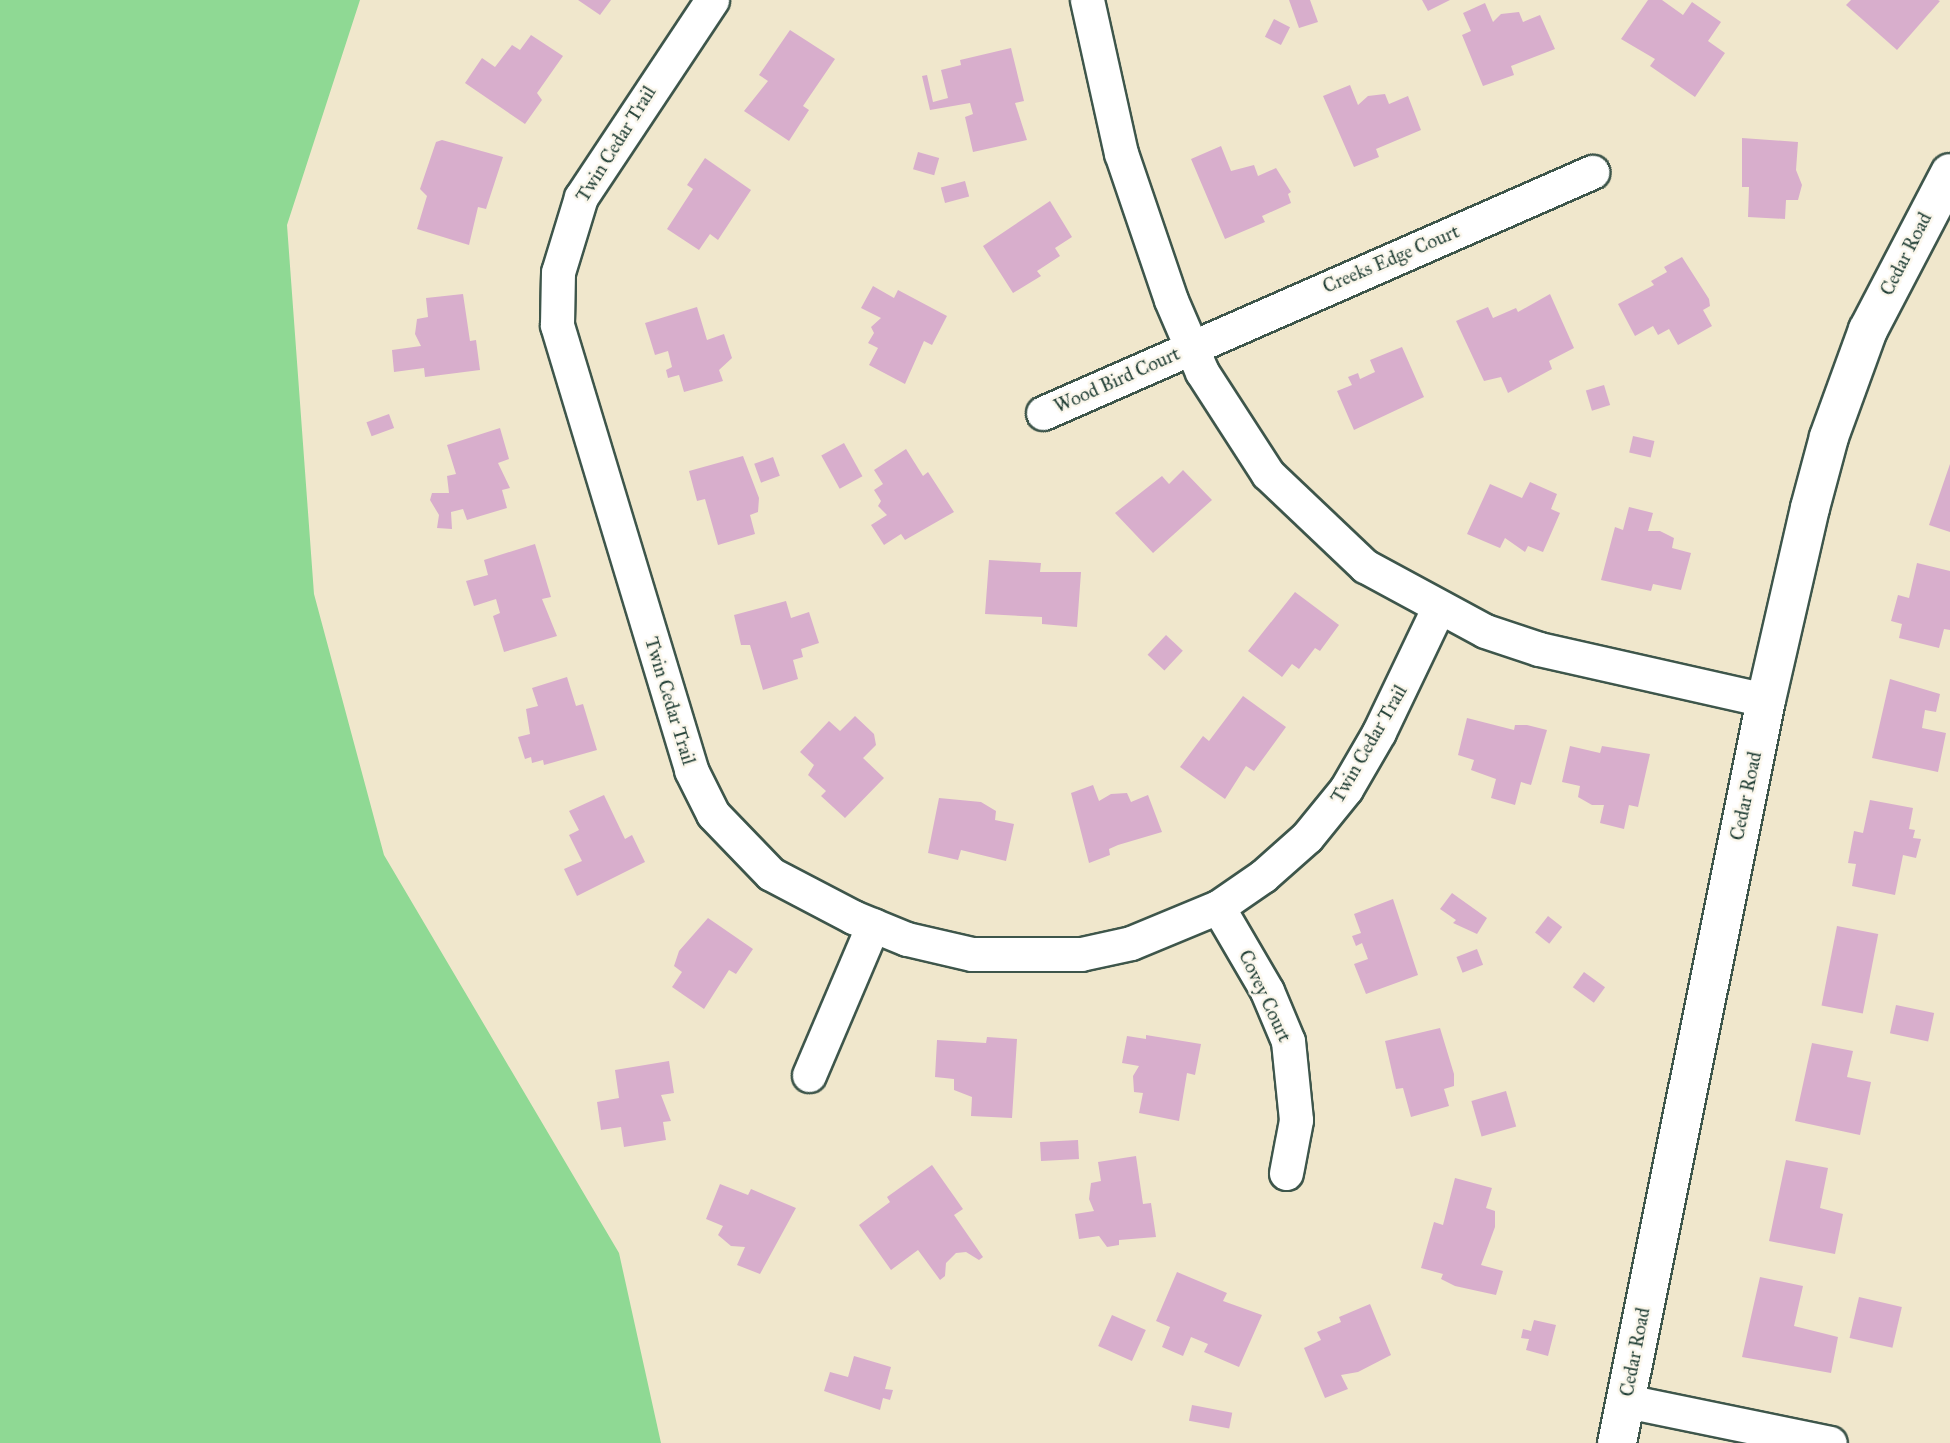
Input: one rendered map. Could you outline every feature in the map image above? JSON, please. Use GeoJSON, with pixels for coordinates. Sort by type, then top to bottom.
{"type":"FeatureCollection","features":[{"type":"Feature","properties":{"kind":"street","name":"Twin Cedar Trail"},"geometry":{"type":"LineString","coordinates":[[712,0],[581,197],[558,272],[557,325],[684,752],[713,814],[771,874],[873,925],[972,954],[1081,954],[1131,943],[1218,907],[1263,876],[1328,813],[1378,732],[1438,609]]}},
{"type":"Feature","properties":{"kind":"street"},"geometry":{"type":"LineString","coordinates":[[1087,0],[1121,153],[1190,346],[1237,433],[1268,474],[1366,566],[1438,609],[1539,649],[1766,700]]}},
{"type":"Feature","properties":{"kind":"street","name":"Creeks Edge Court"},"geometry":{"type":"LineString","coordinates":[[1190,346],[1592,172]]}},
{"type":"Feature","properties":{"kind":"street","name":"Cedar Road"},"geometry":{"type":"LineString","coordinates":[[1617,1443],[1766,700],[1829,437],[1892,277],[1950,173]]}},
{"type":"Feature","properties":{"kind":"street","name":"Wood Bird Court"},"geometry":{"type":"LineString","coordinates":[[1043,413],[1190,346]]}},
{"type":"Feature","properties":{"kind":"street","name":"Covey Court"},"geometry":{"type":"LineString","coordinates":[[1218,907],[1267,991],[1288,1041],[1296,1120],[1286,1173]]}},
{"type":"Feature","properties":{"kind":"street"},"geometry":{"type":"LineString","coordinates":[[808,1075],[873,925]]}},
{"type":"Feature","properties":{"kind":"street"},"geometry":{"type":"LineString","coordinates":[[1626,1401],[1830,1443]]}},
{"type":"Feature","properties":{"kind":"green space"},"geometry":{"type":"Polygon","coordinates":[[[0,0],[360,0],[287,225],[314,594],[384,855],[619,1253],[661,1443],[0,1443],[0,0]]]}},
{"type":"Feature","properties":{"kind":"building"},"geometry":{"type":"Polygon","coordinates":[[[578,0],[611,0],[600,15],[578,0]]]}},
{"type":"Feature","properties":{"kind":"building"},"geometry":{"type":"Polygon","coordinates":[[[1289,0],[1310,0],[1318,22],[1299,28],[1289,0]]]}},
{"type":"Feature","properties":{"kind":"building"},"geometry":{"type":"Polygon","coordinates":[[[1422,0],[1450,0],[1428,11],[1422,0]]]}},
{"type":"Feature","properties":{"kind":"building"},"geometry":{"type":"Polygon","coordinates":[[[1648,0],[1662,0],[1683,15],[1692,2],[1721,22],[1708,41],[1725,53],[1695,97],[1650,66],[1655,59],[1621,39],[1648,0]]]}},
{"type":"Feature","properties":{"kind":"building"},"geometry":{"type":"Polygon","coordinates":[[[1851,0],[1940,1],[1897,50],[1846,5],[1851,0]]]}},
{"type":"Feature","properties":{"kind":"building"},"geometry":{"type":"Polygon","coordinates":[[[1485,3],[1493,22],[1501,14],[1519,12],[1523,22],[1540,15],[1555,49],[1511,66],[1514,75],[1483,86],[1462,35],[1471,31],[1463,13],[1485,3]]]}},
{"type":"Feature","properties":{"kind":"building"},"geometry":{"type":"Polygon","coordinates":[[[1274,19],[1290,27],[1281,45],[1265,37],[1274,19]]]}},
{"type":"Feature","properties":{"kind":"building"},"geometry":{"type":"Polygon","coordinates":[[[790,30],[835,59],[803,106],[809,110],[789,141],[744,111],[768,81],[759,75],[790,30]]]}},
{"type":"Feature","properties":{"kind":"building"},"geometry":{"type":"Polygon","coordinates":[[[531,35],[563,56],[537,93],[542,100],[525,124],[465,83],[482,58],[495,67],[512,45],[520,50],[531,35]]]}},
{"type":"Feature","properties":{"kind":"building"},"geometry":{"type":"Polygon","coordinates":[[[1011,48],[1024,101],[1015,103],[1027,140],[973,152],[965,117],[973,114],[970,103],[930,110],[922,76],[927,75],[933,102],[948,98],[941,70],[961,65],[960,60],[1011,48]]]}},
{"type":"Feature","properties":{"kind":"building"},"geometry":{"type":"Polygon","coordinates":[[[1350,85],[1358,105],[1368,96],[1385,94],[1389,104],[1408,96],[1421,130],[1376,149],[1379,157],[1354,167],[1323,96],[1350,85]]]}},
{"type":"Feature","properties":{"kind":"building"},"geometry":{"type":"Polygon","coordinates":[[[1742,138],[1798,142],[1796,170],[1802,185],[1798,200],[1786,200],[1785,219],[1748,217],[1749,187],[1742,187],[1742,138]]]}},
{"type":"Feature","properties":{"kind":"building"},"geometry":{"type":"Polygon","coordinates":[[[442,140],[503,157],[486,209],[478,207],[469,245],[417,229],[427,196],[420,189],[436,142],[442,140]]]}},
{"type":"Feature","properties":{"kind":"building"},"geometry":{"type":"Polygon","coordinates":[[[1221,146],[1231,171],[1254,165],[1258,176],[1276,168],[1291,192],[1288,194],[1291,203],[1262,216],[1265,222],[1225,239],[1191,159],[1221,146]]]}},
{"type":"Feature","properties":{"kind":"building"},"geometry":{"type":"Polygon","coordinates":[[[918,152],[939,158],[934,175],[913,169],[918,152]]]}},
{"type":"Feature","properties":{"kind":"building"},"geometry":{"type":"Polygon","coordinates":[[[705,158],[751,190],[718,240],[710,234],[699,250],[667,229],[693,189],[687,185],[705,158]]]}},
{"type":"Feature","properties":{"kind":"building"},"geometry":{"type":"Polygon","coordinates":[[[965,181],[969,196],[945,203],[941,187],[965,181]]]}},
{"type":"Feature","properties":{"kind":"building"},"geometry":{"type":"Polygon","coordinates":[[[1050,201],[1072,237],[1055,248],[1060,256],[1037,271],[1041,276],[1013,293],[983,246],[1050,201]]]}},
{"type":"Feature","properties":{"kind":"building"},"geometry":{"type":"Polygon","coordinates":[[[1682,257],[1709,299],[1710,306],[1703,310],[1712,326],[1678,345],[1669,329],[1658,335],[1653,326],[1635,336],[1618,304],[1654,285],[1651,281],[1667,272],[1664,267],[1682,257]]]}},
{"type":"Feature","properties":{"kind":"building"},"geometry":{"type":"Polygon","coordinates":[[[873,286],[894,298],[898,290],[947,316],[932,345],[924,341],[905,384],[869,365],[878,348],[868,343],[874,333],[871,327],[881,318],[861,308],[873,286]]]}},
{"type":"Feature","properties":{"kind":"building"},"geometry":{"type":"Polygon","coordinates":[[[463,294],[470,341],[476,340],[480,370],[425,377],[424,368],[394,372],[392,350],[421,346],[415,334],[417,319],[428,317],[426,298],[463,294]]]}},
{"type":"Feature","properties":{"kind":"building"},"geometry":{"type":"Polygon","coordinates":[[[1550,294],[1574,348],[1549,361],[1552,369],[1508,393],[1501,377],[1484,381],[1456,321],[1488,307],[1493,318],[1516,308],[1518,312],[1550,294]]]}},
{"type":"Feature","properties":{"kind":"building"},"geometry":{"type":"Polygon","coordinates":[[[697,307],[707,340],[724,334],[732,358],[719,370],[723,381],[684,392],[679,375],[668,378],[666,370],[672,367],[668,351],[655,355],[645,323],[697,307]]]}},
{"type":"Feature","properties":{"kind":"building"},"geometry":{"type":"Polygon","coordinates":[[[1402,347],[1424,397],[1354,430],[1337,391],[1352,385],[1348,377],[1358,373],[1360,379],[1375,372],[1370,360],[1402,347]]]}},
{"type":"Feature","properties":{"kind":"building"},"geometry":{"type":"Polygon","coordinates":[[[1604,385],[1610,405],[1592,411],[1586,391],[1604,385]]]}},
{"type":"Feature","properties":{"kind":"building"},"geometry":{"type":"Polygon","coordinates":[[[389,414],[394,428],[372,436],[366,422],[389,414]]]}},
{"type":"Feature","properties":{"kind":"building"},"geometry":{"type":"Polygon","coordinates":[[[500,428],[509,459],[498,463],[510,488],[502,490],[507,508],[467,520],[463,509],[451,512],[452,529],[437,528],[439,515],[430,500],[432,493],[449,493],[447,476],[456,474],[447,445],[500,428]]]}},
{"type":"Feature","properties":{"kind":"building"},"geometry":{"type":"Polygon","coordinates":[[[1633,436],[1654,441],[1651,458],[1629,453],[1633,436]]]}},
{"type":"Feature","properties":{"kind":"building"},"geometry":{"type":"Polygon","coordinates":[[[844,443],[862,476],[840,489],[821,456],[844,443]]]}},
{"type":"Feature","properties":{"kind":"building"},"geometry":{"type":"Polygon","coordinates":[[[906,449],[923,476],[928,472],[954,512],[905,540],[901,534],[884,545],[871,525],[887,515],[878,506],[881,501],[874,490],[883,484],[874,470],[906,449]]]}},
{"type":"Feature","properties":{"kind":"building"},"geometry":{"type":"Polygon","coordinates":[[[743,456],[759,498],[758,512],[750,515],[755,534],[718,545],[705,499],[697,501],[689,471],[743,456]]]}},
{"type":"Feature","properties":{"kind":"building"},"geometry":{"type":"Polygon","coordinates":[[[773,457],[780,476],[761,483],[754,464],[773,457]]]}},
{"type":"Feature","properties":{"kind":"building"},"geometry":{"type":"Polygon","coordinates":[[[1950,464],[1950,532],[1929,525],[1950,464]]]}},
{"type":"Feature","properties":{"kind":"building"},"geometry":{"type":"Polygon","coordinates":[[[1183,470],[1212,500],[1153,553],[1115,513],[1162,476],[1169,484],[1183,470]]]}},
{"type":"Feature","properties":{"kind":"building"},"geometry":{"type":"Polygon","coordinates":[[[1530,482],[1557,494],[1551,509],[1560,513],[1543,552],[1528,546],[1525,552],[1505,538],[1500,548],[1467,534],[1490,484],[1522,498],[1530,482]]]}},
{"type":"Feature","properties":{"kind":"building"},"geometry":{"type":"Polygon","coordinates":[[[1629,507],[1653,513],[1648,531],[1660,531],[1674,538],[1672,548],[1691,553],[1681,590],[1653,584],[1651,591],[1601,580],[1615,527],[1623,530],[1629,507]]]}},
{"type":"Feature","properties":{"kind":"building"},"geometry":{"type":"Polygon","coordinates":[[[535,544],[551,597],[542,599],[557,636],[504,652],[493,616],[500,613],[496,599],[474,606],[466,581],[488,575],[484,560],[535,544]]]}},
{"type":"Feature","properties":{"kind":"building"},"geometry":{"type":"Polygon","coordinates":[[[989,560],[1041,563],[1040,572],[1081,572],[1077,627],[1042,624],[1042,617],[985,614],[989,560]]]}},
{"type":"Feature","properties":{"kind":"building"},"geometry":{"type":"Polygon","coordinates":[[[1917,563],[1950,571],[1950,630],[1944,629],[1939,648],[1899,638],[1902,624],[1891,621],[1898,595],[1909,598],[1917,563]]]}},
{"type":"Feature","properties":{"kind":"building"},"geometry":{"type":"Polygon","coordinates":[[[1295,592],[1339,625],[1320,651],[1315,648],[1299,669],[1292,664],[1282,677],[1248,651],[1295,592]]]}},
{"type":"Feature","properties":{"kind":"building"},"geometry":{"type":"Polygon","coordinates":[[[786,601],[791,618],[809,612],[819,643],[801,649],[803,657],[793,660],[798,679],[763,690],[750,645],[741,645],[734,615],[786,601]]]}},
{"type":"Feature","properties":{"kind":"building"},"geometry":{"type":"Polygon","coordinates":[[[1166,635],[1183,651],[1164,670],[1148,655],[1166,635]]]}},
{"type":"Feature","properties":{"kind":"building"},"geometry":{"type":"Polygon","coordinates":[[[567,677],[576,706],[583,704],[597,750],[544,765],[543,760],[532,763],[531,757],[525,759],[518,737],[530,734],[526,709],[538,706],[532,688],[567,677]]]}},
{"type":"Feature","properties":{"kind":"building"},"geometry":{"type":"Polygon","coordinates":[[[1890,679],[1940,694],[1936,712],[1925,710],[1922,728],[1946,733],[1938,772],[1872,758],[1890,679]]]}},
{"type":"Feature","properties":{"kind":"building"},"geometry":{"type":"Polygon","coordinates":[[[1243,696],[1286,727],[1254,771],[1246,766],[1225,799],[1180,767],[1203,736],[1209,741],[1243,696]]]}},
{"type":"Feature","properties":{"kind":"building"},"geometry":{"type":"Polygon","coordinates":[[[855,716],[874,734],[876,745],[863,758],[884,778],[845,818],[821,796],[826,791],[808,775],[814,765],[800,752],[829,721],[840,731],[855,716]]]}},
{"type":"Feature","properties":{"kind":"building"},"geometry":{"type":"Polygon","coordinates":[[[1467,718],[1514,730],[1515,725],[1527,725],[1547,730],[1531,785],[1521,782],[1515,805],[1491,798],[1496,779],[1471,770],[1474,760],[1458,755],[1467,718]]]}},
{"type":"Feature","properties":{"kind":"building"},"geometry":{"type":"Polygon","coordinates":[[[1570,746],[1600,753],[1602,746],[1650,754],[1638,807],[1629,805],[1624,829],[1600,823],[1604,805],[1592,805],[1578,797],[1580,786],[1562,782],[1570,746]]]}},
{"type":"Feature","properties":{"kind":"building"},"geometry":{"type":"Polygon","coordinates":[[[1093,785],[1099,801],[1111,794],[1127,793],[1131,802],[1148,795],[1162,832],[1118,845],[1109,849],[1110,855],[1089,863],[1071,793],[1093,785]]]}},
{"type":"Feature","properties":{"kind":"building"},"geometry":{"type":"Polygon","coordinates":[[[604,795],[625,839],[632,835],[645,862],[577,896],[564,869],[582,861],[569,835],[579,830],[569,811],[604,795]]]}},
{"type":"Feature","properties":{"kind":"building"},"geometry":{"type":"Polygon","coordinates":[[[939,798],[981,802],[996,811],[995,820],[1014,824],[1006,861],[961,850],[958,860],[928,853],[939,798]]]}},
{"type":"Feature","properties":{"kind":"building"},"geometry":{"type":"Polygon","coordinates":[[[1870,800],[1913,808],[1909,829],[1915,830],[1913,838],[1921,839],[1916,858],[1903,855],[1895,895],[1852,886],[1856,864],[1848,863],[1854,831],[1863,833],[1870,800]]]}},
{"type":"Feature","properties":{"kind":"building"},"geometry":{"type":"Polygon","coordinates":[[[1452,893],[1487,918],[1477,934],[1453,923],[1456,920],[1440,909],[1452,893]]]}},
{"type":"Feature","properties":{"kind":"building"},"geometry":{"type":"Polygon","coordinates":[[[1393,899],[1418,975],[1366,994],[1354,964],[1368,959],[1362,943],[1356,946],[1352,936],[1361,933],[1354,914],[1393,899]]]}},
{"type":"Feature","properties":{"kind":"building"},"geometry":{"type":"Polygon","coordinates":[[[1548,916],[1562,927],[1549,944],[1535,933],[1548,916]]]}},
{"type":"Feature","properties":{"kind":"building"},"geometry":{"type":"Polygon","coordinates":[[[708,918],[753,949],[736,974],[729,970],[704,1009],[672,987],[682,972],[674,966],[679,951],[708,918]]]}},
{"type":"Feature","properties":{"kind":"building"},"geometry":{"type":"Polygon","coordinates":[[[1837,926],[1878,934],[1863,1014],[1822,1006],[1837,926]]]}},
{"type":"Feature","properties":{"kind":"building"},"geometry":{"type":"Polygon","coordinates":[[[1477,949],[1483,965],[1463,973],[1456,957],[1477,949]]]}},
{"type":"Feature","properties":{"kind":"building"},"geometry":{"type":"Polygon","coordinates":[[[1584,972],[1605,987],[1594,1003],[1573,987],[1584,972]]]}},
{"type":"Feature","properties":{"kind":"building"},"geometry":{"type":"Polygon","coordinates":[[[1896,1005],[1934,1013],[1928,1041],[1890,1033],[1896,1005]]]}},
{"type":"Feature","properties":{"kind":"building"},"geometry":{"type":"Polygon","coordinates":[[[1440,1028],[1454,1074],[1454,1086],[1444,1089],[1449,1106],[1411,1117],[1403,1088],[1396,1089],[1385,1041],[1440,1028]]]}},
{"type":"Feature","properties":{"kind":"building"},"geometry":{"type":"Polygon","coordinates":[[[1146,1035],[1201,1044],[1195,1075],[1187,1073],[1179,1121],[1139,1113],[1143,1093],[1134,1092],[1133,1076],[1139,1066],[1122,1063],[1127,1036],[1146,1039],[1146,1035]]]}},
{"type":"Feature","properties":{"kind":"building"},"geometry":{"type":"Polygon","coordinates":[[[987,1037],[1017,1039],[1012,1118],[971,1116],[972,1097],[954,1090],[954,1079],[935,1077],[937,1040],[986,1043],[987,1037]]]}},
{"type":"Feature","properties":{"kind":"building"},"geometry":{"type":"Polygon","coordinates":[[[1812,1043],[1853,1051],[1847,1077],[1871,1082],[1860,1135],[1795,1121],[1812,1043]]]}},
{"type":"Feature","properties":{"kind":"building"},"geometry":{"type":"Polygon","coordinates":[[[669,1061],[674,1093],[661,1095],[671,1121],[663,1122],[666,1140],[624,1147],[621,1127],[601,1130],[597,1102],[619,1098],[615,1070],[669,1061]]]}},
{"type":"Feature","properties":{"kind":"building"},"geometry":{"type":"Polygon","coordinates":[[[1506,1091],[1516,1127],[1482,1136],[1471,1101],[1506,1091]]]}},
{"type":"Feature","properties":{"kind":"building"},"geometry":{"type":"Polygon","coordinates":[[[1078,1140],[1079,1159],[1041,1161],[1040,1142],[1078,1140]]]}},
{"type":"Feature","properties":{"kind":"building"},"geometry":{"type":"Polygon","coordinates":[[[1136,1156],[1143,1204],[1151,1203],[1156,1237],[1119,1240],[1119,1245],[1107,1247],[1099,1236],[1079,1239],[1075,1214],[1094,1211],[1089,1199],[1091,1183],[1101,1181],[1098,1162],[1136,1156]]]}},
{"type":"Feature","properties":{"kind":"building"},"geometry":{"type":"Polygon","coordinates":[[[1786,1160],[1828,1168],[1820,1208],[1843,1214],[1835,1254],[1769,1241],[1786,1160]]]}},
{"type":"Feature","properties":{"kind":"building"},"geometry":{"type":"Polygon","coordinates":[[[932,1165],[963,1209],[954,1215],[983,1257],[979,1260],[966,1252],[956,1253],[946,1263],[945,1276],[940,1280],[918,1250],[891,1270],[859,1225],[890,1202],[887,1197],[932,1165]]]}},
{"type":"Feature","properties":{"kind":"building"},"geometry":{"type":"Polygon","coordinates":[[[1455,1178],[1492,1188],[1486,1208],[1495,1211],[1495,1227],[1481,1265],[1503,1271],[1496,1295],[1455,1286],[1441,1279],[1443,1274],[1421,1268],[1434,1222],[1443,1225],[1455,1178]]]}},
{"type":"Feature","properties":{"kind":"building"},"geometry":{"type":"Polygon","coordinates":[[[720,1184],[748,1195],[751,1189],[796,1208],[760,1274],[737,1265],[745,1247],[731,1246],[718,1235],[723,1226],[706,1219],[720,1184]]]}},
{"type":"Feature","properties":{"kind":"building"},"geometry":{"type":"Polygon","coordinates":[[[1177,1272],[1227,1293],[1223,1301],[1262,1315],[1239,1367],[1204,1352],[1208,1344],[1191,1337],[1183,1356],[1162,1347],[1170,1327],[1156,1321],[1177,1272]]]}},
{"type":"Feature","properties":{"kind":"building"},"geometry":{"type":"Polygon","coordinates":[[[1760,1277],[1803,1286],[1794,1326],[1838,1337],[1831,1373],[1742,1357],[1760,1277]]]}},
{"type":"Feature","properties":{"kind":"building"},"geometry":{"type":"Polygon","coordinates":[[[1859,1297],[1902,1307],[1892,1348],[1850,1338],[1859,1297]]]}},
{"type":"Feature","properties":{"kind":"building"},"geometry":{"type":"Polygon","coordinates":[[[1370,1304],[1391,1355],[1358,1372],[1341,1375],[1348,1389],[1325,1398],[1304,1348],[1321,1340],[1317,1332],[1341,1322],[1339,1317],[1370,1304]]]}},
{"type":"Feature","properties":{"kind":"building"},"geometry":{"type":"Polygon","coordinates":[[[1112,1315],[1146,1330],[1132,1361],[1098,1346],[1112,1315]]]}},
{"type":"Feature","properties":{"kind":"building"},"geometry":{"type":"Polygon","coordinates":[[[1534,1320],[1556,1325],[1548,1356],[1526,1350],[1529,1339],[1521,1338],[1523,1329],[1531,1331],[1534,1320]]]}},
{"type":"Feature","properties":{"kind":"building"},"geometry":{"type":"Polygon","coordinates":[[[854,1356],[891,1367],[885,1389],[893,1390],[890,1400],[883,1398],[880,1410],[824,1391],[830,1372],[848,1377],[854,1356]]]}},
{"type":"Feature","properties":{"kind":"building"},"geometry":{"type":"Polygon","coordinates":[[[1192,1405],[1232,1413],[1229,1429],[1189,1421],[1192,1405]]]}}]}
